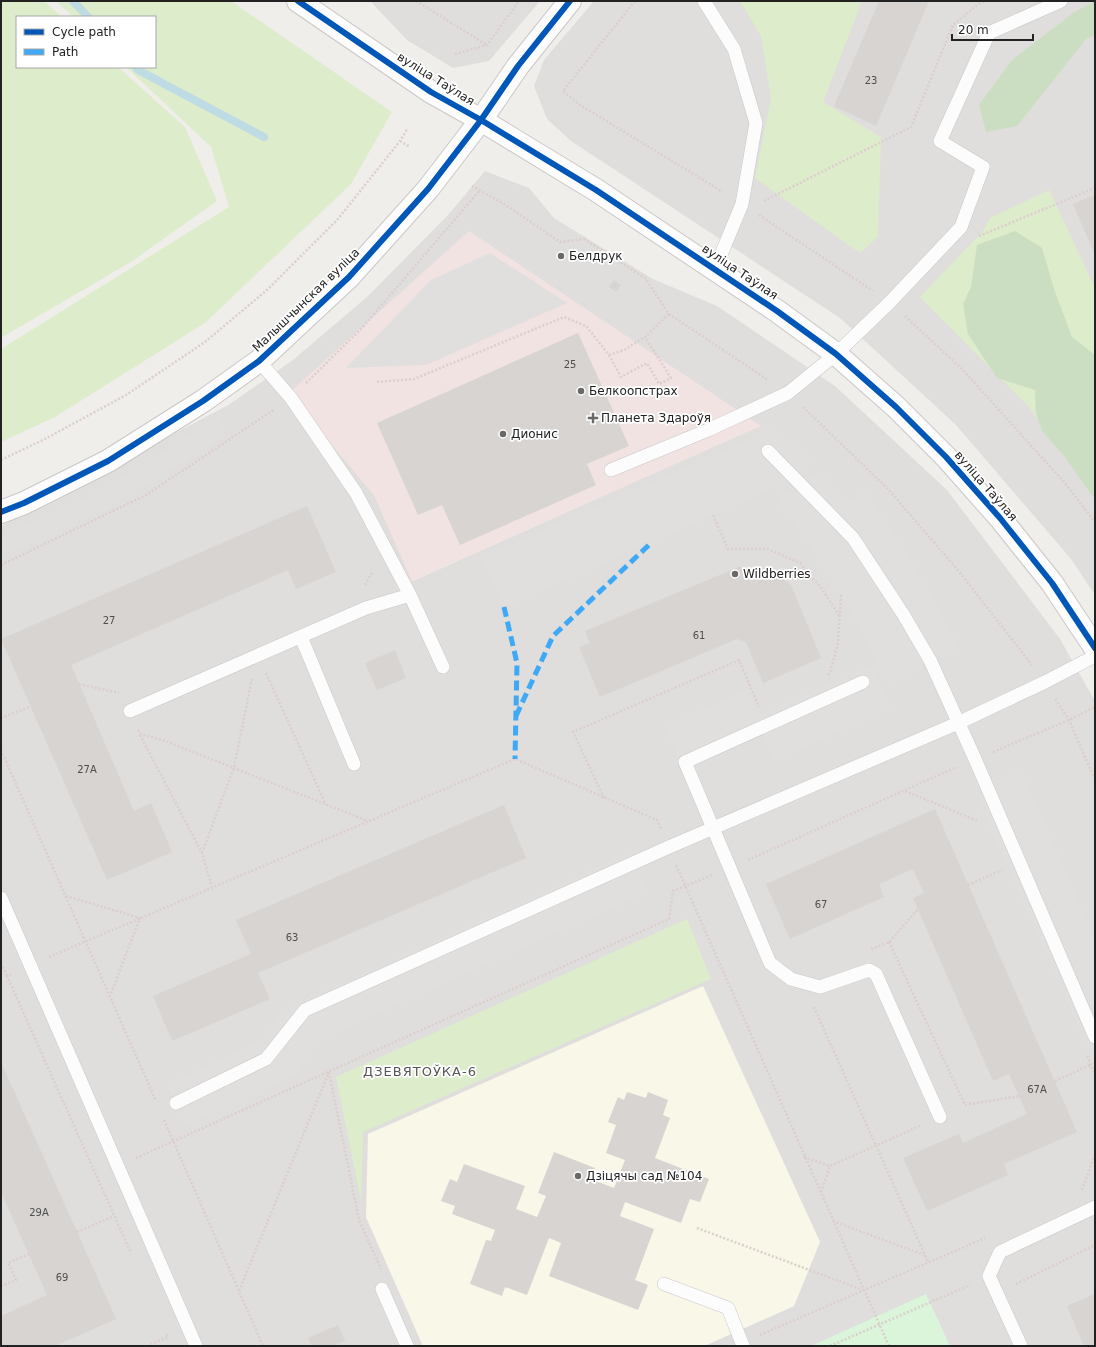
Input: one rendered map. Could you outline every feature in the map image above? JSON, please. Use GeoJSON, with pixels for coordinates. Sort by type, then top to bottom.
{"type":"FeatureCollection","features":[{"type":"Feature","properties":{"kind":"street","name":"вуліца Таўлая"},"geometry":{"type":"LineString","coordinates":[[298,1],[431,92],[481,120],[596,190],[777,311],[836,354],[896,407],[956,468],[1000,518],[1052,583],[1095,648]]}},
{"type":"Feature","properties":{"kind":"street","name":"Малышчынская вуліца"},"geometry":{"type":"LineString","coordinates":[[1,512],[24,503],[108,460],[203,401],[259,361],[348,277],[428,189],[481,120],[518,66],[570,1]]}},
{"type":"Feature","properties":{"kind":"lane"},"geometry":{"type":"LineString","coordinates":[[704,1],[734,49],[756,123],[745,206],[715,269]]}},
{"type":"Feature","properties":{"kind":"lane"},"geometry":{"type":"LineString","coordinates":[[611,470],[708,430],[788,393],[836,354],[890,302],[960,227],[983,167],[940,141],[989,33],[1061,1]]}},
{"type":"Feature","properties":{"kind":"lane"},"geometry":{"type":"LineString","coordinates":[[259,361],[291,398],[356,493],[410,596],[443,667]]}},
{"type":"Feature","properties":{"kind":"lane"},"geometry":{"type":"LineString","coordinates":[[768,451],[853,538],[903,614],[930,660],[975,759],[1095,1037]]}},
{"type":"Feature","properties":{"kind":"lane"},"geometry":{"type":"LineString","coordinates":[[130,711],[366,608],[410,596]]}},
{"type":"Feature","properties":{"kind":"lane"},"geometry":{"type":"LineString","coordinates":[[301,637],[354,764]]}},
{"type":"Feature","properties":{"kind":"lane"},"geometry":{"type":"LineString","coordinates":[[176,1103],[266,1059],[305,1010],[669,847],[958,723],[1095,656]]}},
{"type":"Feature","properties":{"kind":"lane"},"geometry":{"type":"LineString","coordinates":[[863,682],[685,762],[770,963],[791,979],[820,987],[868,970],[876,974],[940,1117]]}},
{"type":"Feature","properties":{"kind":"lane"},"geometry":{"type":"LineString","coordinates":[[1,898],[196,1346]]}},
{"type":"Feature","properties":{"kind":"lane"},"geometry":{"type":"LineString","coordinates":[[1021,1346],[989,1276],[1000,1252],[1095,1207]]}},
{"type":"Feature","properties":{"kind":"lane"},"geometry":{"type":"LineString","coordinates":[[664,1284],[728,1308],[742,1344]]}},
{"type":"Feature","properties":{"kind":"lane"},"geometry":{"type":"LineString","coordinates":[[382,1289],[407,1346]]}},
{"type":"Feature","properties":{"kind":"path"},"geometry":{"type":"LineString","coordinates":[[416,1],[487,45]]}},
{"type":"Feature","properties":{"kind":"path"},"geometry":{"type":"LineString","coordinates":[[456,54],[487,45],[519,1]]}},
{"type":"Feature","properties":{"kind":"path"},"geometry":{"type":"LineString","coordinates":[[635,1],[563,90],[580,105],[745,206],[890,302],[963,370],[1064,482],[1095,522]]}},
{"type":"Feature","properties":{"kind":"path"},"geometry":{"type":"LineString","coordinates":[[745,206],[911,127],[953,25],[978,4],[985,1]]}},
{"type":"Feature","properties":{"kind":"path"},"geometry":{"type":"LineString","coordinates":[[1,460],[45,439],[126,395],[205,342],[267,290],[338,219],[400,141],[408,128]]}},
{"type":"Feature","properties":{"kind":"path"},"geometry":{"type":"LineString","coordinates":[[400,141],[410,148]]}},
{"type":"Feature","properties":{"kind":"path"},"geometry":{"type":"LineString","coordinates":[[472,186],[504,204],[560,242],[584,239],[645,278],[669,314],[788,393],[888,489],[957,569],[1044,682],[1069,720],[1095,780]]}},
{"type":"Feature","properties":{"kind":"path"},"geometry":{"type":"LineString","coordinates":[[978,236],[1095,188]]}},
{"type":"Feature","properties":{"kind":"path"},"geometry":{"type":"LineString","coordinates":[[1,565],[146,495],[291,398],[362,328],[480,190]]}},
{"type":"Feature","properties":{"kind":"path"},"geometry":{"type":"LineString","coordinates":[[609,355],[624,350],[645,337],[669,314]]}},
{"type":"Feature","properties":{"kind":"path"},"geometry":{"type":"LineString","coordinates":[[378,382],[414,379],[564,317],[586,326],[609,355],[621,377],[647,363],[659,384],[671,378],[645,337]]}},
{"type":"Feature","properties":{"kind":"path"},"geometry":{"type":"LineString","coordinates":[[274,410],[278,416]]}},
{"type":"Feature","properties":{"kind":"path"},"geometry":{"type":"LineString","coordinates":[[713,515],[728,549],[768,549],[800,563],[822,588],[840,617]]}},
{"type":"Feature","properties":{"kind":"path"},"geometry":{"type":"LineString","coordinates":[[359,588],[366,585],[375,568]]}},
{"type":"Feature","properties":{"kind":"path"},"geometry":{"type":"LineString","coordinates":[[825,678],[830,673],[838,643],[841,595]]}},
{"type":"Feature","properties":{"kind":"path"},"geometry":{"type":"LineString","coordinates":[[202,853],[234,768],[257,655]]}},
{"type":"Feature","properties":{"kind":"path"},"geometry":{"type":"LineString","coordinates":[[257,655],[326,805]]}},
{"type":"Feature","properties":{"kind":"path"},"geometry":{"type":"LineString","coordinates":[[604,798],[573,732],[739,660],[760,710]]}},
{"type":"Feature","properties":{"kind":"path"},"geometry":{"type":"LineString","coordinates":[[78,684],[122,693],[140,734],[202,853],[212,887]]}},
{"type":"Feature","properties":{"kind":"path"},"geometry":{"type":"LineString","coordinates":[[1,718],[31,706]]}},
{"type":"Feature","properties":{"kind":"path"},"geometry":{"type":"LineString","coordinates":[[173,1142],[669,919],[673,891],[730,868],[975,759],[1069,720],[1095,707]]}},
{"type":"Feature","properties":{"kind":"path"},"geometry":{"type":"LineString","coordinates":[[140,734],[163,740],[369,821]]}},
{"type":"Feature","properties":{"kind":"path"},"geometry":{"type":"LineString","coordinates":[[1,750],[156,1103]]}},
{"type":"Feature","properties":{"kind":"path"},"geometry":{"type":"LineString","coordinates":[[85,941],[514,759],[657,820],[804,1157],[889,1346]]}},
{"type":"Feature","properties":{"kind":"path"},"geometry":{"type":"LineString","coordinates":[[905,790],[984,823]]}},
{"type":"Feature","properties":{"kind":"path"},"geometry":{"type":"LineString","coordinates":[[968,885],[1004,869]]}},
{"type":"Feature","properties":{"kind":"path"},"geometry":{"type":"LineString","coordinates":[[65,895],[140,918]]}},
{"type":"Feature","properties":{"kind":"path"},"geometry":{"type":"LineString","coordinates":[[868,951],[889,942],[918,909]]}},
{"type":"Feature","properties":{"kind":"path"},"geometry":{"type":"LineString","coordinates":[[110,996],[140,918]]}},
{"type":"Feature","properties":{"kind":"path"},"geometry":{"type":"LineString","coordinates":[[889,942],[965,1105]]}},
{"type":"Feature","properties":{"kind":"path"},"geometry":{"type":"LineString","coordinates":[[1,963],[7,976]]}},
{"type":"Feature","properties":{"kind":"path"},"geometry":{"type":"LineString","coordinates":[[803,982],[928,1262]]}},
{"type":"Feature","properties":{"kind":"path"},"geometry":{"type":"LineString","coordinates":[[1055,1080],[1090,1065]]}},
{"type":"Feature","properties":{"kind":"path"},"geometry":{"type":"LineString","coordinates":[[329,1072],[359,1220],[384,1276]]}},
{"type":"Feature","properties":{"kind":"path"},"geometry":{"type":"LineString","coordinates":[[239,1292],[329,1072]]}},
{"type":"Feature","properties":{"kind":"path"},"geometry":{"type":"LineString","coordinates":[[804,1157],[830,1166],[965,1105],[1018,1096]]}},
{"type":"Feature","properties":{"kind":"path"},"geometry":{"type":"LineString","coordinates":[[162,1116],[263,1346]]}},
{"type":"Feature","properties":{"kind":"path"},"geometry":{"type":"LineString","coordinates":[[1080,1196],[1095,1154]]}},
{"type":"Feature","properties":{"kind":"path"},"geometry":{"type":"LineString","coordinates":[[820,1193],[830,1166]]}},
{"type":"Feature","properties":{"kind":"path"},"geometry":{"type":"LineString","coordinates":[[77,1232],[114,1216]]}},
{"type":"Feature","properties":{"kind":"path"},"geometry":{"type":"LineString","coordinates":[[833,1220],[925,1255]]}},
{"type":"Feature","properties":{"kind":"path"},"geometry":{"type":"LineString","coordinates":[[697,1228],[864,1290]]}},
{"type":"Feature","properties":{"kind":"path"},"geometry":{"type":"LineString","coordinates":[[742,1344],[986,1237]]}},
{"type":"Feature","properties":{"kind":"path"},"geometry":{"type":"LineString","coordinates":[[830,1346],[989,1276],[1016,1283],[1095,1245]]}},
{"type":"Feature","properties":{"kind":"path"},"geometry":{"type":"LineString","coordinates":[[1,1286],[16,1280],[8,1263],[29,1254]]}},
{"type":"Feature","properties":{"kind":"path"},"geometry":{"type":"LineString","coordinates":[[1016,1283],[1019,1290]]}},
{"type":"Feature","properties":{"kind":"shaded area"},"geometry":{"type":"Polygon","coordinates":[[[370,1],[540,1],[489,61],[453,68],[407,40],[370,1]]]}},
{"type":"Feature","properties":{"kind":"shaded area"},"geometry":{"type":"Polygon","coordinates":[[[594,1],[1095,1],[1095,595],[1071,559],[956,425],[840,318],[571,141],[547,119],[534,86],[544,60],[594,1]]]}},
{"type":"Feature","properties":{"kind":"shaded area"},"geometry":{"type":"Polygon","coordinates":[[[485,171],[529,188],[554,218],[653,279],[717,306],[835,386],[947,490],[1060,639],[1095,701],[1095,1346],[704,1346],[794,1306],[366,1217],[423,1346],[1,1346],[1,526],[230,404],[293,360],[368,296],[448,215],[485,171]],[[289,393],[374,495],[413,581],[761,425],[289,393]]]}},
{"type":"Feature","properties":{"kind":"shaded area"},"geometry":{"type":"Polygon","coordinates":[[[469,231],[761,426],[412,581],[374,495],[289,393],[469,231]]]}},
{"type":"Feature","properties":{"kind":"shaded area"},"geometry":{"type":"Polygon","coordinates":[[[490,253],[567,303],[426,365],[346,368],[431,280],[490,253]]]}},
{"type":"Feature","properties":{"kind":"shaded area"},"geometry":{"type":"Polygon","coordinates":[[[220,414],[226,434],[200,451],[112,506],[45,538],[1,556],[1,535],[42,519],[105,488],[166,451],[220,414]]]}},
{"type":"Feature","properties":{"kind":"shaded area"},"geometry":{"type":"Polygon","coordinates":[[[773,430],[812,460],[765,492],[504,607],[482,557],[773,430]]]}},
{"type":"Feature","properties":{"kind":"shaded area"},"geometry":{"type":"Polygon","coordinates":[[[820,472],[847,502],[866,492],[909,556],[960,650],[890,683],[829,571],[777,498],[820,472]]]}},
{"type":"Feature","properties":{"kind":"shaded area"},"geometry":{"type":"Polygon","coordinates":[[[872,665],[891,708],[774,761],[757,723],[679,758],[665,726],[747,690],[759,715],[872,665]]]}},
{"type":"Feature","properties":{"kind":"shaded area"},"geometry":{"type":"Polygon","coordinates":[[[1021,770],[1095,939],[1095,1064],[974,791],[1021,770]]]}},
{"type":"Feature","properties":{"kind":"shaded area"},"geometry":{"type":"Polygon","coordinates":[[[629,853],[647,892],[321,1039],[295,1075],[186,1125],[168,1084],[262,1040],[284,1009],[629,853]]]}},
{"type":"Feature","properties":{"kind":"shaded area","name":"Дзіцячы сад №104"},"geometry":{"type":"Polygon","coordinates":[[[703,986],[820,1242],[794,1306],[704,1346],[423,1346],[366,1217],[368,1134],[703,986]]]}},
{"type":"Feature","properties":{"kind":"green space"},"geometry":{"type":"Polygon","coordinates":[[[1,1],[44,1],[61,16],[16,16],[16,68],[119,68],[185,127],[217,201],[131,262],[1,338],[1,1]]]}},
{"type":"Feature","properties":{"kind":"green space"},"geometry":{"type":"Polygon","coordinates":[[[56,1],[231,1],[392,112],[351,184],[205,323],[55,417],[1,442],[1,349],[229,207],[211,147],[127,68],[156,68],[156,16],[72,16],[56,1]]]}},
{"type":"Feature","properties":{"kind":"green space"},"geometry":{"type":"Polygon","coordinates":[[[740,1],[862,1],[823,102],[881,137],[878,237],[860,253],[755,178],[771,98],[761,36],[740,1]]]}},
{"type":"Feature","properties":{"kind":"green space"},"geometry":{"type":"Polygon","coordinates":[[[1095,1],[1095,35],[1086,39],[1017,126],[986,132],[979,105],[1012,60],[1073,13],[1095,1]]]}},
{"type":"Feature","properties":{"kind":"green space"},"geometry":{"type":"Polygon","coordinates":[[[1049,190],[1095,288],[1095,489],[1027,405],[920,297],[983,231],[990,218],[1049,190]]]}},
{"type":"Feature","properties":{"kind":"green space"},"geometry":{"type":"Polygon","coordinates":[[[1015,231],[1042,248],[1055,292],[1072,337],[1095,355],[1095,496],[1093,497],[1065,457],[1042,431],[1036,413],[1035,390],[997,378],[968,334],[963,304],[971,287],[977,245],[1015,231]]]}},
{"type":"Feature","properties":{"kind":"green space"},"geometry":{"type":"Polygon","coordinates":[[[687,919],[711,979],[363,1132],[361,1201],[336,1077],[687,919]]]}},
{"type":"Feature","properties":{"kind":"green space"},"geometry":{"type":"Polygon","coordinates":[[[926,1294],[950,1346],[811,1346],[926,1294]]]}},
{"type":"Feature","properties":{"kind":"building"},"geometry":{"type":"Polygon","coordinates":[[[879,1],[929,1],[876,126],[834,106],[879,1]]]}},
{"type":"Feature","properties":{"kind":"building"},"geometry":{"type":"Polygon","coordinates":[[[1095,195],[1095,255],[1073,204],[1095,195]]]}},
{"type":"Feature","properties":{"kind":"building"},"geometry":{"type":"Polygon","coordinates":[[[614,280],[621,285],[616,292],[609,287],[614,280]]]}},
{"type":"Feature","properties":{"kind":"building","name":"Дионис"},"geometry":{"type":"Polygon","coordinates":[[[578,333],[629,446],[587,464],[596,485],[460,545],[442,505],[418,515],[377,423],[578,333]]]}},
{"type":"Feature","properties":{"kind":"building"},"geometry":{"type":"Polygon","coordinates":[[[307,506],[336,572],[296,589],[288,570],[71,665],[134,811],[151,803],[172,852],[107,880],[1,639],[307,506]]]}},
{"type":"Feature","properties":{"kind":"building"},"geometry":{"type":"Polygon","coordinates":[[[739,567],[770,570],[791,585],[821,658],[763,683],[746,642],[737,639],[600,697],[579,647],[590,643],[585,631],[739,567]]]}},
{"type":"Feature","properties":{"kind":"building"},"geometry":{"type":"Polygon","coordinates":[[[395,650],[406,678],[377,690],[365,663],[395,650]]]}},
{"type":"Feature","properties":{"kind":"building"},"geometry":{"type":"Polygon","coordinates":[[[504,805],[526,858],[258,973],[270,999],[172,1041],[153,996],[251,954],[236,920],[504,805]]]}},
{"type":"Feature","properties":{"kind":"building"},"geometry":{"type":"Polygon","coordinates":[[[935,809],[1077,1132],[1004,1164],[1008,1175],[927,1211],[903,1158],[959,1134],[963,1143],[1027,1114],[1009,1074],[993,1081],[913,898],[924,893],[913,869],[879,884],[884,897],[790,939],[766,884],[935,809]]]}},
{"type":"Feature","properties":{"kind":"building"},"geometry":{"type":"Polygon","coordinates":[[[1,1062],[116,1319],[55,1346],[1,1346],[1,1316],[47,1295],[1,1192],[1,1062]]]}},
{"type":"Feature","properties":{"kind":"building"},"geometry":{"type":"Polygon","coordinates":[[[627,1092],[646,1098],[648,1092],[668,1100],[663,1115],[670,1118],[655,1158],[709,1179],[700,1202],[690,1199],[681,1223],[625,1202],[620,1216],[654,1229],[635,1280],[648,1285],[638,1310],[549,1276],[561,1243],[549,1238],[527,1295],[505,1287],[502,1296],[470,1284],[486,1240],[491,1241],[495,1230],[452,1214],[455,1206],[441,1201],[450,1179],[457,1182],[464,1164],[525,1186],[516,1209],[537,1217],[546,1196],[538,1193],[554,1152],[595,1168],[591,1179],[614,1188],[625,1160],[606,1153],[616,1125],[608,1122],[618,1097],[624,1100],[627,1092]]]}},
{"type":"Feature","properties":{"kind":"building"},"geometry":{"type":"Polygon","coordinates":[[[1095,1294],[1095,1346],[1084,1346],[1067,1306],[1095,1294]]]}},
{"type":"Feature","properties":{"kind":"building"},"geometry":{"type":"Polygon","coordinates":[[[338,1325],[345,1341],[333,1346],[312,1346],[308,1338],[338,1325]]]}},
{"type":"Feature","properties":{"kind":"waterway"},"geometry":{"type":"LineString","coordinates":[[73,1],[87,16]]}},
{"type":"Feature","properties":{"kind":"waterway"},"geometry":{"type":"LineString","coordinates":[[137,68],[264,137]]}},
{"type":"Feature","properties":{"kind":"marked path"},"geometry":{"type":"LineString","coordinates":[[516,716],[553,636],[652,542]]}},
{"type":"Feature","properties":{"kind":"marked path"},"geometry":{"type":"LineString","coordinates":[[504,607],[517,663],[515,759]]}},
{"type":"Feature","properties":{"kind":"cycle path"},"geometry":{"type":"LineString","coordinates":[[298,1],[431,92],[481,120],[596,190],[777,311],[836,354],[896,407],[946,457],[1000,518],[1052,583],[1095,648]]}},
{"type":"Feature","properties":{"kind":"cycle path"},"geometry":{"type":"LineString","coordinates":[[1,512],[24,503],[108,461],[203,401],[259,361],[349,277],[428,189],[481,120],[518,66],[570,1]]}},
{"type":"Feature","properties":{"kind":"place","name":"Белдрук"},"geometry":{"type":"Point","coordinates":[561,256]}},
{"type":"Feature","properties":{"kind":"place","name":"Белкоопстрах"},"geometry":{"type":"Point","coordinates":[581,391]}},
{"type":"Feature","properties":{"kind":"place","name":"Планета Здароўя"},"geometry":{"type":"Point","coordinates":[593,418]}},
{"type":"Feature","properties":{"kind":"place","name":"Дионис"},"geometry":{"type":"Point","coordinates":[503,434]}},
{"type":"Feature","properties":{"kind":"place","name":"Wildberries"},"geometry":{"type":"Point","coordinates":[735,574]}},
{"type":"Feature","properties":{"kind":"place","name":"Дзіцячы сад №104"},"geometry":{"type":"Point","coordinates":[578,1176]}},
{"type":"Feature","properties":{"kind":"district","name":"ДЗЕВЯТОЎКА-6"},"geometry":{"type":"Point","coordinates":[420,1071]}}]}
